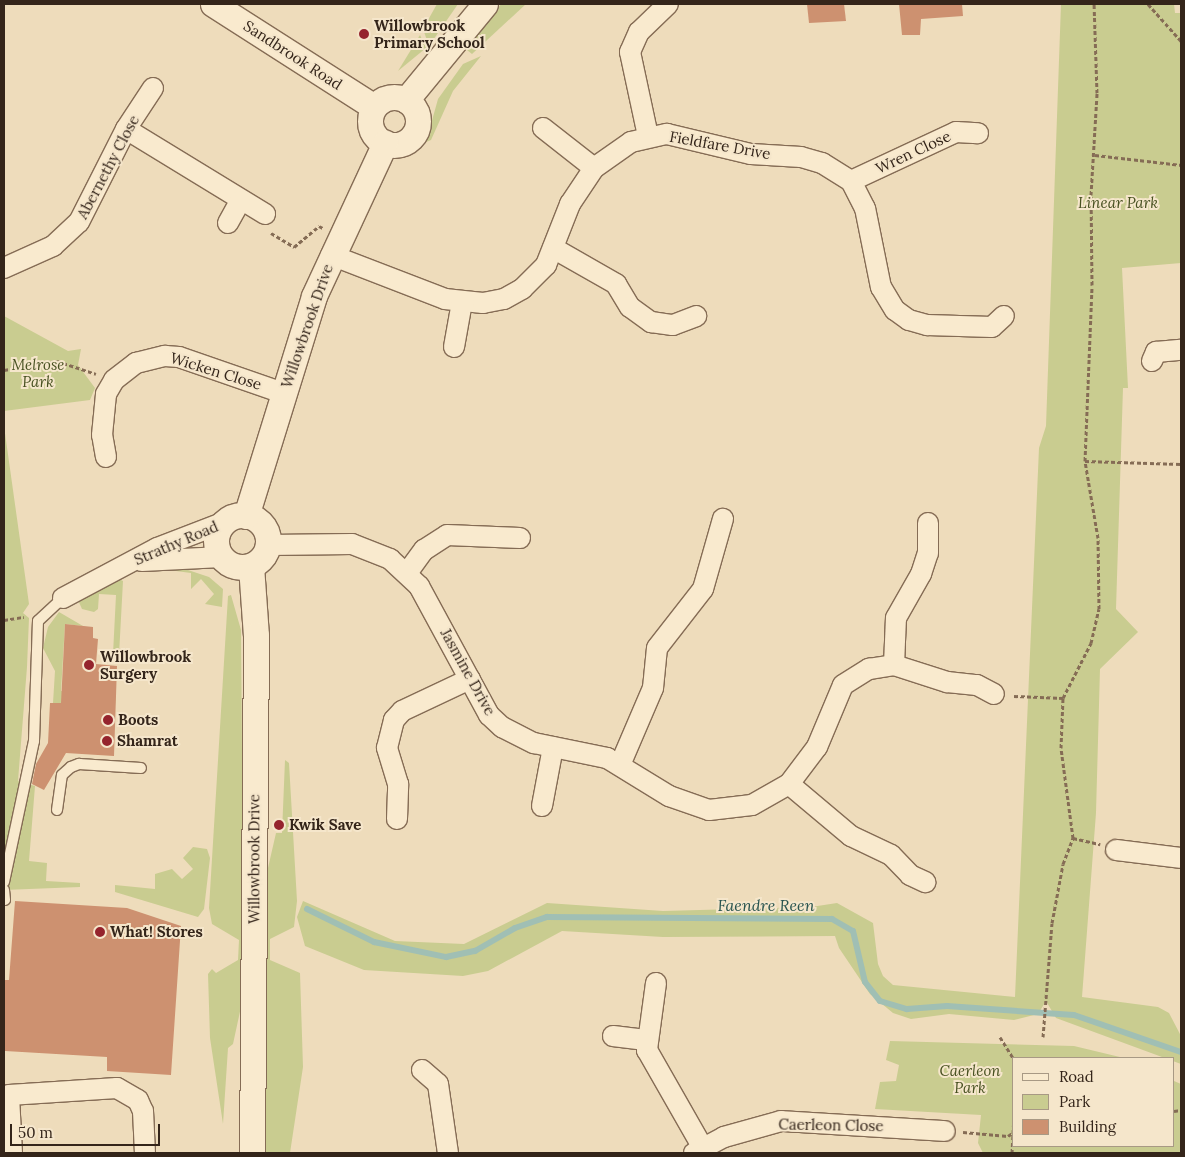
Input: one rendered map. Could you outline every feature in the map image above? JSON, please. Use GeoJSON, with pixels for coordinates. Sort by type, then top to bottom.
{"type":"FeatureCollection","features":[{"type":"Feature","properties":{"kind":"street","name":"Sandbrook Road"},"geometry":{"type":"LineString","coordinates":[[212,4],[374,107]]}},
{"type":"Feature","properties":{"kind":"street"},"geometry":{"type":"LineString","coordinates":[[406,100],[485,4]]}},
{"type":"Feature","properties":{"kind":"street"},"geometry":{"type":"LineString","coordinates":[[648,136],[630,52],[639,32],[668,4]]}},
{"type":"Feature","properties":{"kind":"street","name":"Abernethy Close"},"geometry":{"type":"LineString","coordinates":[[4,268],[52,246],[79,222],[126,129],[153,88]]}},
{"type":"Feature","properties":{"kind":"street"},"geometry":{"type":"LineString","coordinates":[[386,98],[406,100],[418,120],[413,135],[400,144],[385,143],[371,127],[374,107],[386,98]]}},
{"type":"Feature","properties":{"kind":"street"},"geometry":{"type":"LineString","coordinates":[[543,128],[594,168]]}},
{"type":"Feature","properties":{"kind":"street"},"geometry":{"type":"LineString","coordinates":[[126,129],[240,201],[265,214]]}},
{"type":"Feature","properties":{"kind":"street","name":"Wren Close"},"geometry":{"type":"LineString","coordinates":[[851,181],[956,132],[978,133]]}},
{"type":"Feature","properties":{"kind":"street","name":"Fieldfare Drive"},"geometry":{"type":"LineString","coordinates":[[336,245],[462,302],[504,299],[522,289],[537,277],[553,248],[570,204],[594,168],[614,151],[648,136],[685,136],[752,154],[801,157],[822,163],[851,181]]}},
{"type":"Feature","properties":{"kind":"street","name":"Willowbrook Drive"},"geometry":{"type":"LineString","coordinates":[[235,519],[336,245],[385,143]]}},
{"type":"Feature","properties":{"kind":"street"},"geometry":{"type":"LineString","coordinates":[[851,181],[865,208],[881,287],[895,310],[927,325],[992,327],[1004,316]]}},
{"type":"Feature","properties":{"kind":"street"},"geometry":{"type":"LineString","coordinates":[[228,223],[240,201]]}},
{"type":"Feature","properties":{"kind":"street"},"geometry":{"type":"LineString","coordinates":[[553,248],[616,284],[630,307],[650,322],[673,325],[696,316]]}},
{"type":"Feature","properties":{"kind":"street"},"geometry":{"type":"LineString","coordinates":[[454,347],[462,302]]}},
{"type":"Feature","properties":{"kind":"street"},"geometry":{"type":"LineString","coordinates":[[1152,361],[1156,352],[1181,350]]}},
{"type":"Feature","properties":{"kind":"street","name":"Wicken Close"},"geometry":{"type":"LineString","coordinates":[[114,380],[136,363],[164,356],[283,393]]}},
{"type":"Feature","properties":{"kind":"street"},"geometry":{"type":"LineString","coordinates":[[106,457],[102,417],[114,380]]}},
{"type":"Feature","properties":{"kind":"street"},"geometry":{"type":"LineString","coordinates":[[235,519],[260,522],[268,545],[263,557],[251,566],[235,566],[222,558],[217,536],[235,519]]}},
{"type":"Feature","properties":{"kind":"street","name":"Strathy Road"},"geometry":{"type":"LineString","coordinates":[[62,598],[128,563],[235,519]]}},
{"type":"Feature","properties":{"kind":"street"},"geometry":{"type":"LineString","coordinates":[[620,765],[653,688],[657,648],[703,589],[723,519]]}},
{"type":"Feature","properties":{"kind":"street"},"geometry":{"type":"LineString","coordinates":[[928,523],[928,553],[921,574],[896,618],[894,664],[947,682],[977,685],[994,694]]}},
{"type":"Feature","properties":{"kind":"street"},"geometry":{"type":"LineString","coordinates":[[407,573],[424,550],[447,535],[520,538]]}},
{"type":"Feature","properties":{"kind":"street","name":"Jasmine Drive"},"geometry":{"type":"LineString","coordinates":[[268,545],[352,544],[390,559],[407,573],[439,619],[489,715],[502,727],[526,740],[553,747],[592,752],[620,765],[669,796],[709,810],[752,805],[789,784],[817,747],[843,685],[869,669],[894,664]]}},
{"type":"Feature","properties":{"kind":"street","name":"Strathy Road"},"geometry":{"type":"LineString","coordinates":[[128,563],[222,558]]}},
{"type":"Feature","properties":{"kind":"street","name":"Willowbrook Drive"},"geometry":{"type":"LineString","coordinates":[[251,566],[256,635],[252,1153]]}},
{"type":"Feature","properties":{"kind":"street"},"geometry":{"type":"LineString","coordinates":[[397,819],[398,784],[387,748],[394,720],[402,712],[470,680]]}},
{"type":"Feature","properties":{"kind":"street"},"geometry":{"type":"LineString","coordinates":[[542,806],[553,747]]}},
{"type":"Feature","properties":{"kind":"street"},"geometry":{"type":"LineString","coordinates":[[789,784],[851,836],[891,855],[910,874],[925,882]]}},
{"type":"Feature","properties":{"kind":"street"},"geometry":{"type":"LineString","coordinates":[[1116,850],[1181,858]]}},
{"type":"Feature","properties":{"kind":"street"},"geometry":{"type":"LineString","coordinates":[[656,983],[648,1040],[652,1062],[699,1150]]}},
{"type":"Feature","properties":{"kind":"street"},"geometry":{"type":"LineString","coordinates":[[613,1036],[648,1040]]}},
{"type":"Feature","properties":{"kind":"street"},"geometry":{"type":"LineString","coordinates":[[422,1070],[438,1084],[448,1153]]}},
{"type":"Feature","properties":{"kind":"street"},"geometry":{"type":"LineString","coordinates":[[12,1153],[9,1095],[117,1088],[138,1100],[143,1111],[145,1153]]}},
{"type":"Feature","properties":{"kind":"street","name":"Caerleon Close"},"geometry":{"type":"LineString","coordinates":[[699,1150],[744,1130],[781,1121],[944,1131]]}},
{"type":"Feature","properties":{"kind":"lane"},"geometry":{"type":"LineString","coordinates":[[4,882],[34,741],[38,620],[62,598]]}},
{"type":"Feature","properties":{"kind":"lane"},"geometry":{"type":"LineString","coordinates":[[57,810],[62,775],[71,767],[79,764],[141,768]]}},
{"type":"Feature","properties":{"kind":"path"},"geometry":{"type":"LineString","coordinates":[[1043,1038],[1052,923],[1063,864],[1074,838],[1061,748],[1063,698],[1091,643],[1100,609],[1098,538],[1085,461],[1095,155],[1094,4]]}},
{"type":"Feature","properties":{"kind":"path"},"geometry":{"type":"LineString","coordinates":[[1148,4],[1181,41]]}},
{"type":"Feature","properties":{"kind":"path"},"geometry":{"type":"LineString","coordinates":[[1095,155],[1181,165]]}},
{"type":"Feature","properties":{"kind":"path"},"geometry":{"type":"LineString","coordinates":[[265,214],[268,231],[294,247],[319,226],[336,245]]}},
{"type":"Feature","properties":{"kind":"path"},"geometry":{"type":"LineString","coordinates":[[4,370],[57,361],[114,380]]}},
{"type":"Feature","properties":{"kind":"path"},"geometry":{"type":"LineString","coordinates":[[1085,461],[1181,464]]}},
{"type":"Feature","properties":{"kind":"path"},"geometry":{"type":"LineString","coordinates":[[994,694],[1063,698]]}},
{"type":"Feature","properties":{"kind":"path"},"geometry":{"type":"LineString","coordinates":[[1074,838],[1116,850]]}},
{"type":"Feature","properties":{"kind":"path"},"geometry":{"type":"LineString","coordinates":[[1000,1037],[1013,1057]]}},
{"type":"Feature","properties":{"kind":"path"},"geometry":{"type":"LineString","coordinates":[[944,1131],[1008,1136],[1012,1133]]}},
{"type":"Feature","properties":{"kind":"green space"},"geometry":{"type":"Polygon","coordinates":[[[437,4],[458,4],[429,46],[423,29],[437,4]]]}},
{"type":"Feature","properties":{"kind":"green space"},"geometry":{"type":"Polygon","coordinates":[[[501,4],[526,4],[472,54],[467,50],[501,4]]]}},
{"type":"Feature","properties":{"kind":"green space","name":"Linear Park"},"geometry":{"type":"Polygon","coordinates":[[[1061,4],[1174,4],[1175,13],[1181,13],[1181,263],[1122,268],[1128,388],[1123,388],[1116,609],[1138,632],[1100,669],[1096,813],[1082,997],[1158,1007],[1169,1013],[1181,1036],[1181,1064],[1175,1062],[1175,1057],[1162,1057],[1056,1018],[1046,1001],[1038,1014],[1014,1020],[949,1014],[911,1019],[893,1013],[870,994],[839,948],[835,936],[663,937],[562,931],[488,971],[463,976],[364,970],[305,946],[297,917],[303,901],[395,941],[464,944],[547,903],[663,911],[811,907],[837,903],[873,923],[878,964],[883,976],[893,985],[1015,997],[1039,448],[1046,426],[1061,4]]]}},
{"type":"Feature","properties":{"kind":"green space"},"geometry":{"type":"Polygon","coordinates":[[[420,35],[426,48],[398,71],[420,35]]]}},
{"type":"Feature","properties":{"kind":"green space"},"geometry":{"type":"Polygon","coordinates":[[[481,56],[453,91],[431,140],[426,142],[438,99],[463,64],[481,56]]]}},
{"type":"Feature","properties":{"kind":"green space","name":"Melrose Park"},"geometry":{"type":"Polygon","coordinates":[[[4,316],[68,351],[81,349],[78,365],[95,388],[90,400],[4,411],[4,316]]]}},
{"type":"Feature","properties":{"kind":"green space","name":"Melrose Park"},"geometry":{"type":"Polygon","coordinates":[[[4,426],[29,604],[23,613],[29,618],[18,781],[35,786],[29,861],[47,863],[46,881],[80,883],[80,887],[4,890],[4,426]]]}},
{"type":"Feature","properties":{"kind":"green space"},"geometry":{"type":"Polygon","coordinates":[[[161,569],[188,570],[209,577],[223,589],[222,607],[205,604],[214,594],[201,579],[191,589],[191,573],[161,569]]]}},
{"type":"Feature","properties":{"kind":"green space"},"geometry":{"type":"Polygon","coordinates":[[[119,579],[123,581],[119,655],[113,654],[116,595],[99,594],[98,609],[94,612],[82,609],[78,600],[119,579]]]}},
{"type":"Feature","properties":{"kind":"green space"},"geometry":{"type":"Polygon","coordinates":[[[231,595],[241,630],[244,993],[233,1044],[228,1048],[223,1124],[210,1038],[208,974],[212,969],[216,973],[238,960],[239,940],[212,924],[209,908],[228,596],[231,595]]]}},
{"type":"Feature","properties":{"kind":"green space"},"geometry":{"type":"Polygon","coordinates":[[[59,612],[83,626],[65,624],[61,691],[116,694],[115,706],[53,703],[55,671],[43,648],[48,627],[59,612]]]}},
{"type":"Feature","properties":{"kind":"green space"},"geometry":{"type":"Polygon","coordinates":[[[285,760],[289,763],[297,901],[294,927],[270,939],[270,960],[300,973],[303,1067],[290,1153],[264,1153],[265,881],[276,833],[282,833],[285,760]]]}},
{"type":"Feature","properties":{"kind":"green space"},"geometry":{"type":"Polygon","coordinates":[[[193,847],[207,849],[210,858],[204,909],[198,917],[115,892],[115,885],[155,889],[155,874],[172,869],[182,879],[193,869],[183,858],[193,847]]]}},
{"type":"Feature","properties":{"kind":"green space","name":"Caerleon Park"},"geometry":{"type":"Polygon","coordinates":[[[890,1041],[1074,1046],[1120,1057],[1012,1057],[1012,1147],[1175,1147],[1175,1081],[1181,1084],[1181,1153],[983,1153],[978,1143],[981,1115],[875,1109],[880,1082],[896,1081],[899,1065],[886,1060],[890,1041]]]}},
{"type":"Feature","properties":{"kind":"building"},"geometry":{"type":"Polygon","coordinates":[[[807,4],[844,4],[846,21],[809,23],[807,4]]]}},
{"type":"Feature","properties":{"kind":"building"},"geometry":{"type":"Polygon","coordinates":[[[899,4],[962,4],[963,16],[921,19],[920,35],[902,35],[899,4]]]}},
{"type":"Feature","properties":{"kind":"building"},"geometry":{"type":"Polygon","coordinates":[[[65,624],[93,627],[93,638],[98,639],[96,664],[117,666],[114,756],[66,753],[44,790],[32,784],[36,764],[48,743],[50,703],[61,703],[65,624]]]}},
{"type":"Feature","properties":{"kind":"building"},"geometry":{"type":"Polygon","coordinates":[[[15,901],[127,908],[181,926],[171,1075],[107,1071],[107,1057],[5,1051],[4,980],[9,980],[15,901]]]}},
{"type":"Feature","properties":{"kind":"waterway","name":"Faendre Reen"},"geometry":{"type":"LineString","coordinates":[[307,909],[374,942],[446,957],[475,951],[515,928],[547,917],[832,919],[853,931],[865,982],[880,1001],[907,1009],[947,1006],[1074,1015],[1181,1052]]}},
{"type":"Feature","properties":{"kind":"place","name":"Willowbrook Primary School"},"geometry":{"type":"Point","coordinates":[364,34]}},
{"type":"Feature","properties":{"kind":"place","name":"Willowbrook Surgery"},"geometry":{"type":"Point","coordinates":[89,665]}},
{"type":"Feature","properties":{"kind":"place","name":"Boots"},"geometry":{"type":"Point","coordinates":[108,720]}},
{"type":"Feature","properties":{"kind":"place","name":"Shamrat"},"geometry":{"type":"Point","coordinates":[107,741]}},
{"type":"Feature","properties":{"kind":"place","name":"Kwik Save"},"geometry":{"type":"Point","coordinates":[279,825]}},
{"type":"Feature","properties":{"kind":"place","name":"What! Stores"},"geometry":{"type":"Point","coordinates":[100,932]}}]}
